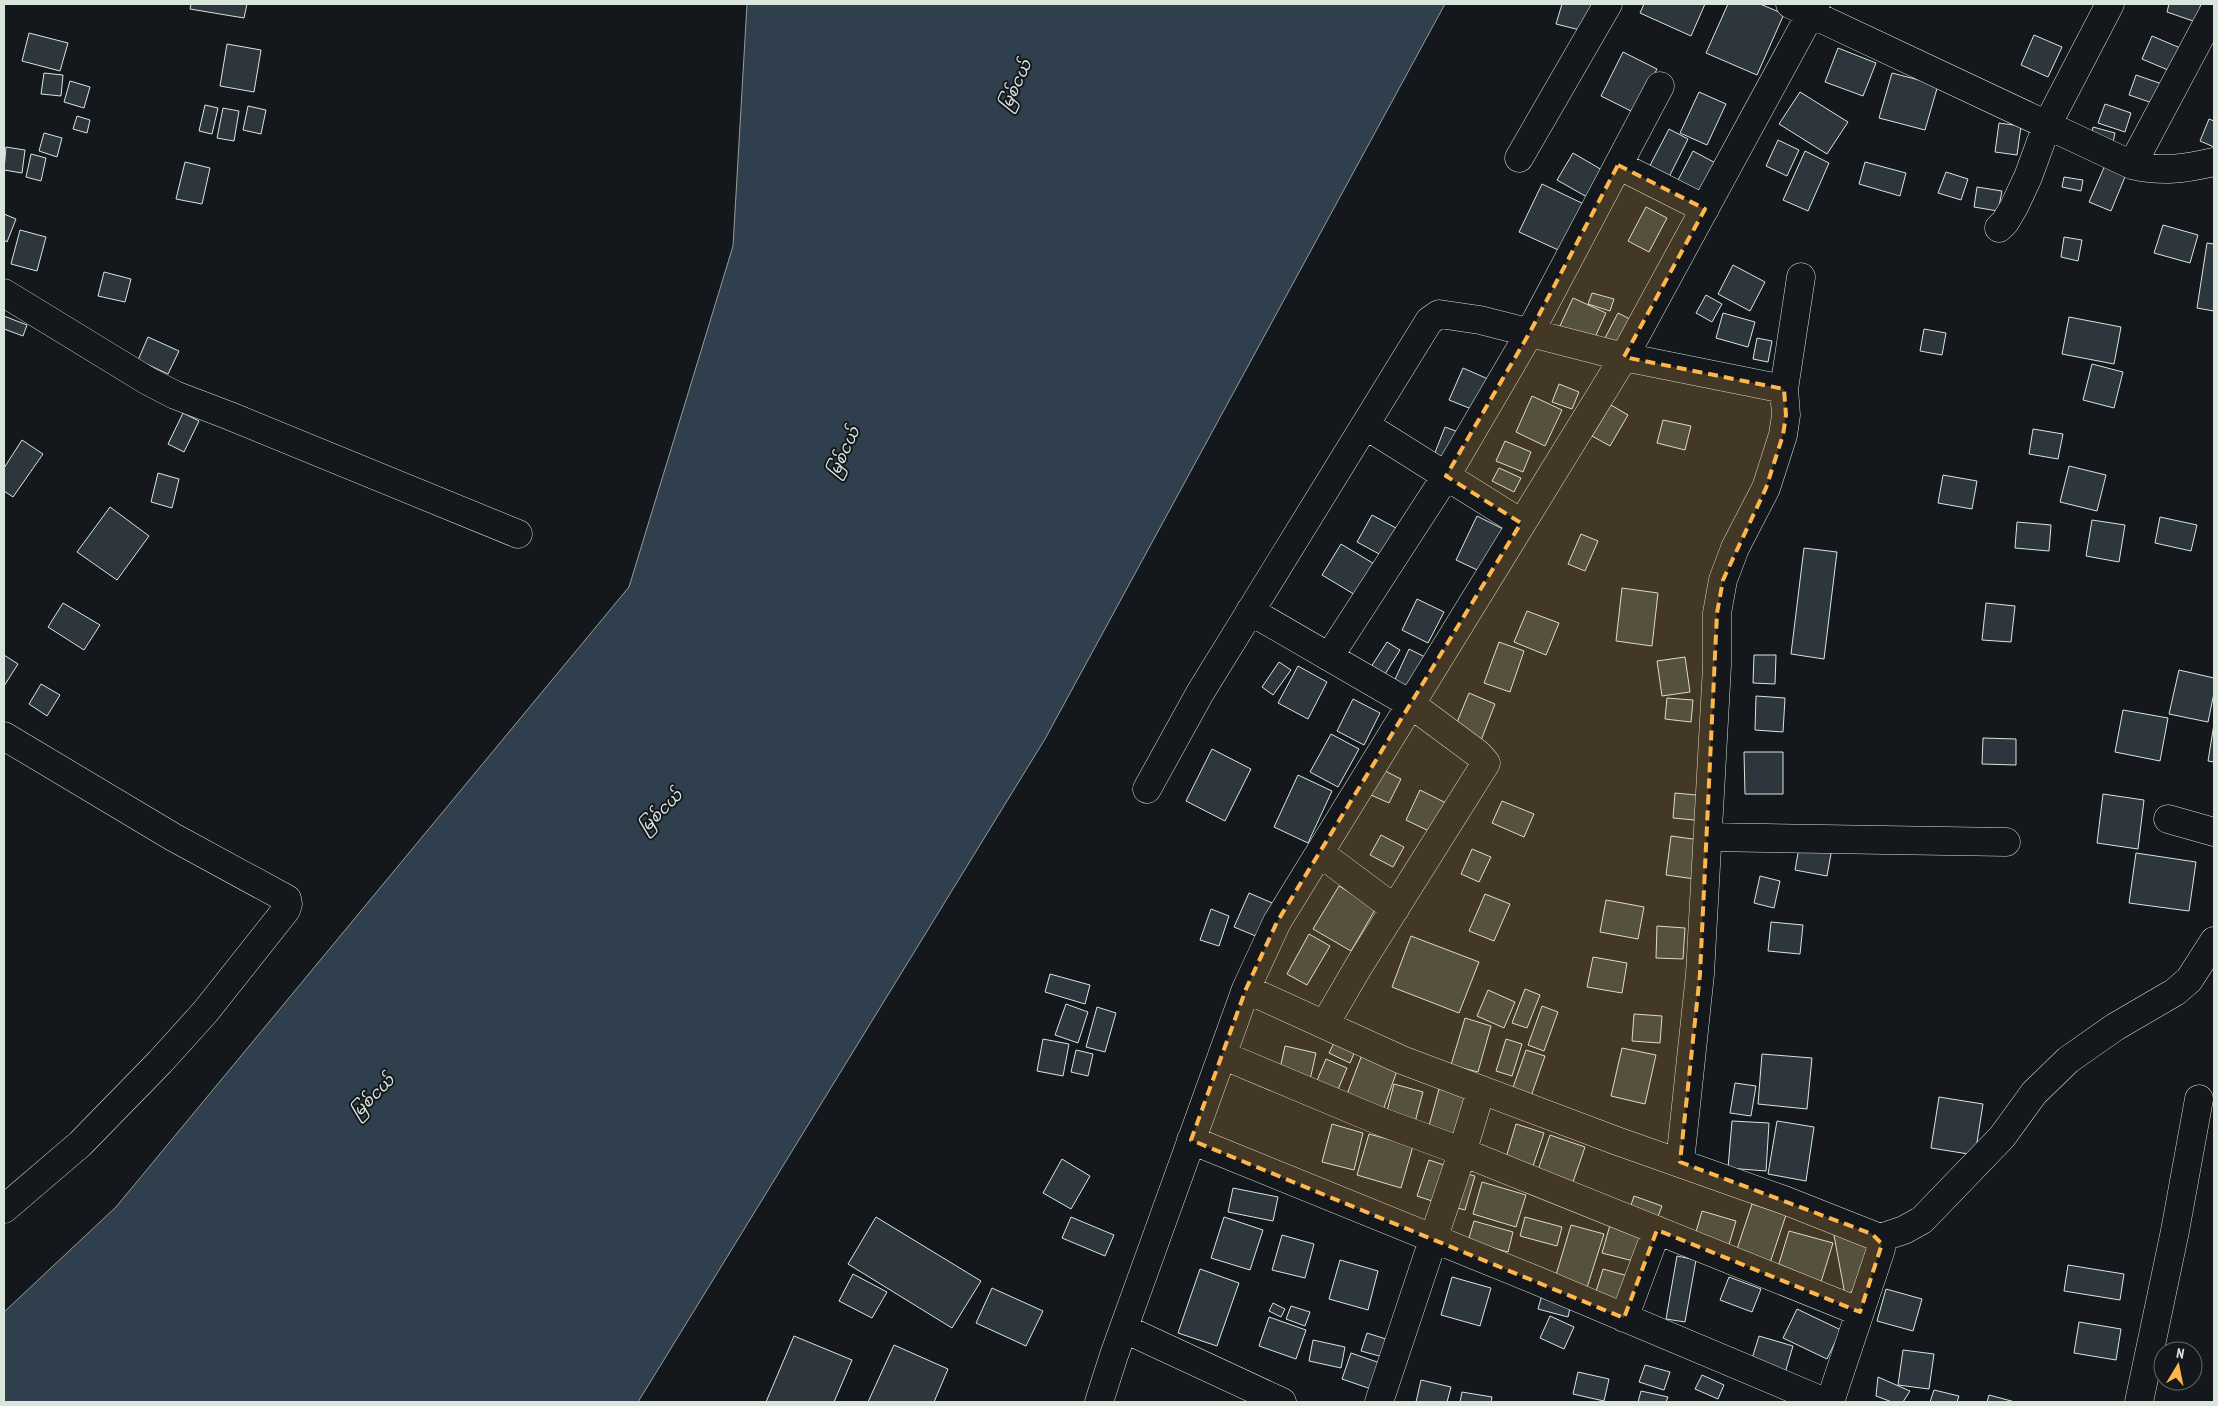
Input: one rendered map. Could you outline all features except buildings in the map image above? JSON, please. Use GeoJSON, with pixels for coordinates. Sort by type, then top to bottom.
{"type":"FeatureCollection","features":[{"type":"Feature","properties":{"kind":"street"},"geometry":{"type":"LineString","coordinates":[[1519,158],[1608,4]]}},
{"type":"Feature","properties":{"kind":"street"},"geometry":{"type":"LineString","coordinates":[[1999,228],[2010,215],[2025,184],[2047,125],[2110,4]]}},
{"type":"Feature","properties":{"kind":"street"},"geometry":{"type":"LineString","coordinates":[[1099,1402],[1114,1355],[1125,1329],[1246,989],[1277,922],[1624,357],[1705,209],[1806,7],[2132,165],[2147,169],[2180,170],[2214,162]]}},
{"type":"Feature","properties":{"kind":"street"},"geometry":{"type":"LineString","coordinates":[[2132,165],[2214,11]]}},
{"type":"Feature","properties":{"kind":"street"},"geometry":{"type":"LineString","coordinates":[[1329,657],[1446,476],[1530,332],[1660,86]]}},
{"type":"Feature","properties":{"kind":"street"},"geometry":{"type":"LineString","coordinates":[[1618,165],[1705,209]]}},
{"type":"Feature","properties":{"kind":"street"},"geometry":{"type":"LineString","coordinates":[[1680,1162],[1700,974],[1717,666],[1717,613],[1723,580],[1735,548],[1766,488],[1784,435],[1786,415],[1784,389],[1801,277]]}},
{"type":"Feature","properties":{"kind":"street"},"geometry":{"type":"LineString","coordinates":[[4,293],[148,381],[176,395],[518,534]]}},
{"type":"Feature","properties":{"kind":"street"},"geometry":{"type":"LineString","coordinates":[[1147,789],[1200,693],[1250,611],[1429,321],[1439,314],[1480,320],[1624,357],[1784,389]]}},
{"type":"Feature","properties":{"kind":"street"},"geometry":{"type":"LineString","coordinates":[[1365,425],[1521,523]]}},
{"type":"Feature","properties":{"kind":"street"},"geometry":{"type":"LineString","coordinates":[[1250,611],[1412,705],[1478,754],[1486,763],[1325,1024]]}},
{"type":"Feature","properties":{"kind":"street"},"geometry":{"type":"LineString","coordinates":[[4,736],[173,837],[280,894],[287,899],[288,904],[286,910],[206,1011],[160,1062],[80,1144],[4,1209]]}},
{"type":"Feature","properties":{"kind":"street"},"geometry":{"type":"LineString","coordinates":[[2168,819],[2214,832]]}},
{"type":"Feature","properties":{"kind":"street"},"geometry":{"type":"LineString","coordinates":[[1708,837],[2006,842]]}},
{"type":"Feature","properties":{"kind":"street"},"geometry":{"type":"LineString","coordinates":[[1320,854],[1395,909]]}},
{"type":"Feature","properties":{"kind":"street"},"geometry":{"type":"LineString","coordinates":[[1246,989],[1402,1060],[1617,1142],[1680,1162],[1784,1200],[1880,1238],[1904,1230],[1922,1220],[2002,1137],[2034,1093],[2068,1060],[2115,1027],[2175,992],[2189,980],[2214,941]]}},
{"type":"Feature","properties":{"kind":"street"},"geometry":{"type":"LineString","coordinates":[[1222,1055],[1382,1122],[1860,1312]]}},
{"type":"Feature","properties":{"kind":"street"},"geometry":{"type":"LineString","coordinates":[[1379,1402],[1462,1153],[1481,1090]]}},
{"type":"Feature","properties":{"kind":"street"},"geometry":{"type":"LineString","coordinates":[[2139,1402],[2175,1231],[2199,1099]]}},
{"type":"Feature","properties":{"kind":"street"},"geometry":{"type":"LineString","coordinates":[[1191,1140],[1433,1240],[1538,1281],[1825,1402]]}},
{"type":"Feature","properties":{"kind":"street"},"geometry":{"type":"LineString","coordinates":[[1624,1318],[1657,1230]]}},
{"type":"Feature","properties":{"kind":"street"},"geometry":{"type":"LineString","coordinates":[[1830,1402],[1881,1249],[1880,1238]]}},
{"type":"Feature","properties":{"kind":"street"},"geometry":{"type":"LineString","coordinates":[[1125,1329],[1282,1402]]}},
{"type":"Feature","properties":{"kind":"highlighted area"},"geometry":{"type":"Polygon","coordinates":[[[1618,165],[1705,209],[1624,357],[1784,389],[1786,415],[1783,435],[1766,488],[1723,580],[1717,613],[1700,974],[1680,1162],[1872,1234],[1882,1244],[1860,1312],[1657,1230],[1624,1318],[1191,1140],[1246,989],[1277,922],[1521,523],[1446,476],[1530,332],[1618,165]]]}},
{"type":"Feature","properties":{"kind":"water","name":"မြစ်ငယ်"},"geometry":{"type":"Polygon","coordinates":[[[747,4],[1445,4],[1045,739],[638,1402],[4,1402],[4,1312],[116,1207],[629,587],[733,246],[747,4]]]}}]}
